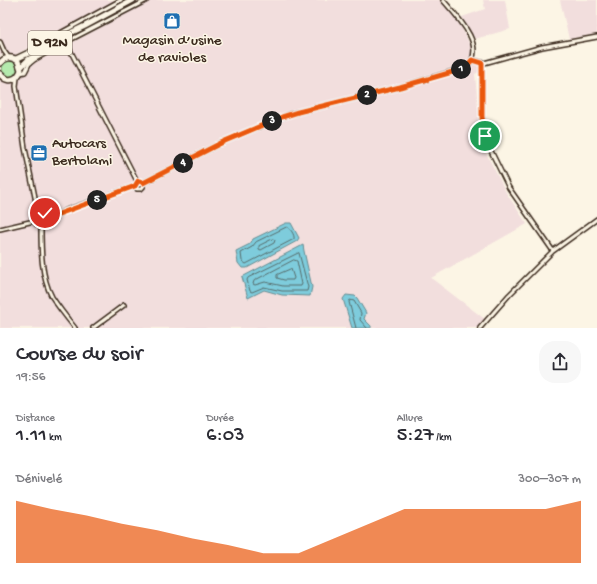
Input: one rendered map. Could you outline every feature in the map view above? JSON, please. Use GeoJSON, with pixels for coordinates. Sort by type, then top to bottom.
{"type":"FeatureCollection","features":[{"type":"Feature","properties":{"kind":"main road","name":"D 92N"},"geometry":{"type":"LineString","coordinates":[[16,60],[33,54],[133,0]]}},
{"type":"Feature","properties":{"kind":"main road","name":"D 92N"},"geometry":{"type":"LineString","coordinates":[[21,67],[24,62],[45,43],[85,26]]}},
{"type":"Feature","properties":{"kind":"main road"},"geometry":{"type":"LineString","coordinates":[[1,76],[9,80],[18,75],[21,67],[16,60],[9,58],[2,62]]}},
{"type":"Feature","properties":{"kind":"street"},"geometry":{"type":"LineString","coordinates":[[45,43],[121,0]]}},
{"type":"Feature","properties":{"kind":"street"},"geometry":{"type":"LineString","coordinates":[[38,212],[25,148],[16,86],[18,75],[25,72],[31,62],[147,0]]}},
{"type":"Feature","properties":{"kind":"street"},"geometry":{"type":"LineString","coordinates":[[135,186],[137,189],[141,189],[143,187],[143,183],[225,141],[282,117],[400,87],[466,67],[472,60],[474,53],[472,41],[460,21],[443,0]]}},
{"type":"Feature","properties":{"kind":"street"},"geometry":{"type":"LineString","coordinates":[[472,60],[482,63],[542,47],[597,37]]}},
{"type":"Feature","properties":{"kind":"street"},"geometry":{"type":"LineString","coordinates":[[0,42],[9,58]]}},
{"type":"Feature","properties":{"kind":"street"},"geometry":{"type":"LineString","coordinates":[[66,42],[138,181],[143,183]]}},
{"type":"Feature","properties":{"kind":"street"},"geometry":{"type":"LineString","coordinates":[[2,62],[4,51]]}},
{"type":"Feature","properties":{"kind":"street"},"geometry":{"type":"LineString","coordinates":[[482,63],[482,117],[487,143],[509,188],[553,251]]}},
{"type":"Feature","properties":{"kind":"street"},"geometry":{"type":"LineString","coordinates":[[9,80],[16,86]]}},
{"type":"Feature","properties":{"kind":"street"},"geometry":{"type":"LineString","coordinates":[[56,215],[47,215],[44,212],[38,212],[34,216],[34,221],[36,225],[41,226],[47,224],[48,220],[56,215],[135,186],[138,181]]}},
{"type":"Feature","properties":{"kind":"street"},"geometry":{"type":"LineString","coordinates":[[47,215],[48,220]]}},
{"type":"Feature","properties":{"kind":"street"},"geometry":{"type":"LineString","coordinates":[[480,328],[509,295],[553,251],[597,219]]}},
{"type":"Feature","properties":{"kind":"street"},"geometry":{"type":"LineString","coordinates":[[0,229],[34,221]]}},
{"type":"Feature","properties":{"kind":"street"},"geometry":{"type":"LineString","coordinates":[[41,226],[42,256],[49,289],[57,304],[75,328]]}},
{"type":"Feature","properties":{"kind":"street"},"geometry":{"type":"LineString","coordinates":[[93,328],[124,305]]}},
{"type":"Feature","properties":{"kind":"shaded area"},"geometry":{"type":"Polygon","coordinates":[[[118,0],[13,56],[6,51],[0,58],[0,1],[118,0]]]}},
{"type":"Feature","properties":{"kind":"shaded area"},"geometry":{"type":"Polygon","coordinates":[[[152,0],[440,0],[462,28],[481,71],[475,74],[480,131],[484,149],[507,194],[527,224],[431,278],[486,320],[478,328],[0,328],[0,80],[11,82],[17,80],[26,72],[30,65],[152,0]]]}},
{"type":"Feature","properties":{"kind":"shaded area"},"geometry":{"type":"Polygon","coordinates":[[[483,0],[505,0],[510,29],[475,39],[462,17],[485,9],[483,0]]]}},
{"type":"Feature","properties":{"kind":"shaded area"},"geometry":{"type":"Polygon","coordinates":[[[560,0],[597,0],[597,34],[569,39],[560,0]]]}},
{"type":"Feature","properties":{"kind":"green space"},"geometry":{"type":"Polygon","coordinates":[[[7,61],[13,61],[18,66],[16,75],[13,77],[7,77],[2,72],[2,66],[7,61]]]}},
{"type":"Feature","properties":{"kind":"water"},"geometry":{"type":"Polygon","coordinates":[[[286,223],[291,223],[299,238],[297,241],[247,268],[242,268],[238,263],[236,251],[250,244],[253,239],[286,223]]]}},
{"type":"Feature","properties":{"kind":"water"},"geometry":{"type":"Polygon","coordinates":[[[303,245],[312,287],[310,296],[282,295],[264,290],[248,298],[242,277],[303,245]]]}},
{"type":"Feature","properties":{"kind":"water"},"geometry":{"type":"Polygon","coordinates":[[[346,295],[355,296],[357,298],[366,313],[364,319],[371,326],[371,328],[352,328],[343,299],[346,295]]]}},
{"type":"Feature","properties":{"kind":"place","name":"Magasin d’usine de ravioles"},"geometry":{"type":"Point","coordinates":[172,21]}},
{"type":"Feature","properties":{"kind":"place","name":"Autocars Bertolami"},"geometry":{"type":"Point","coordinates":[39,153]}},
{"type":"Feature","properties":{"kind":"route"},"geometry":{"type":"LineString","coordinates":[[45,213],[47,215],[56,215],[135,186],[136,182],[138,181],[143,183],[225,141],[290,114],[400,87],[456,71],[466,67],[472,60],[482,63],[482,117],[485,136]]}}]}
